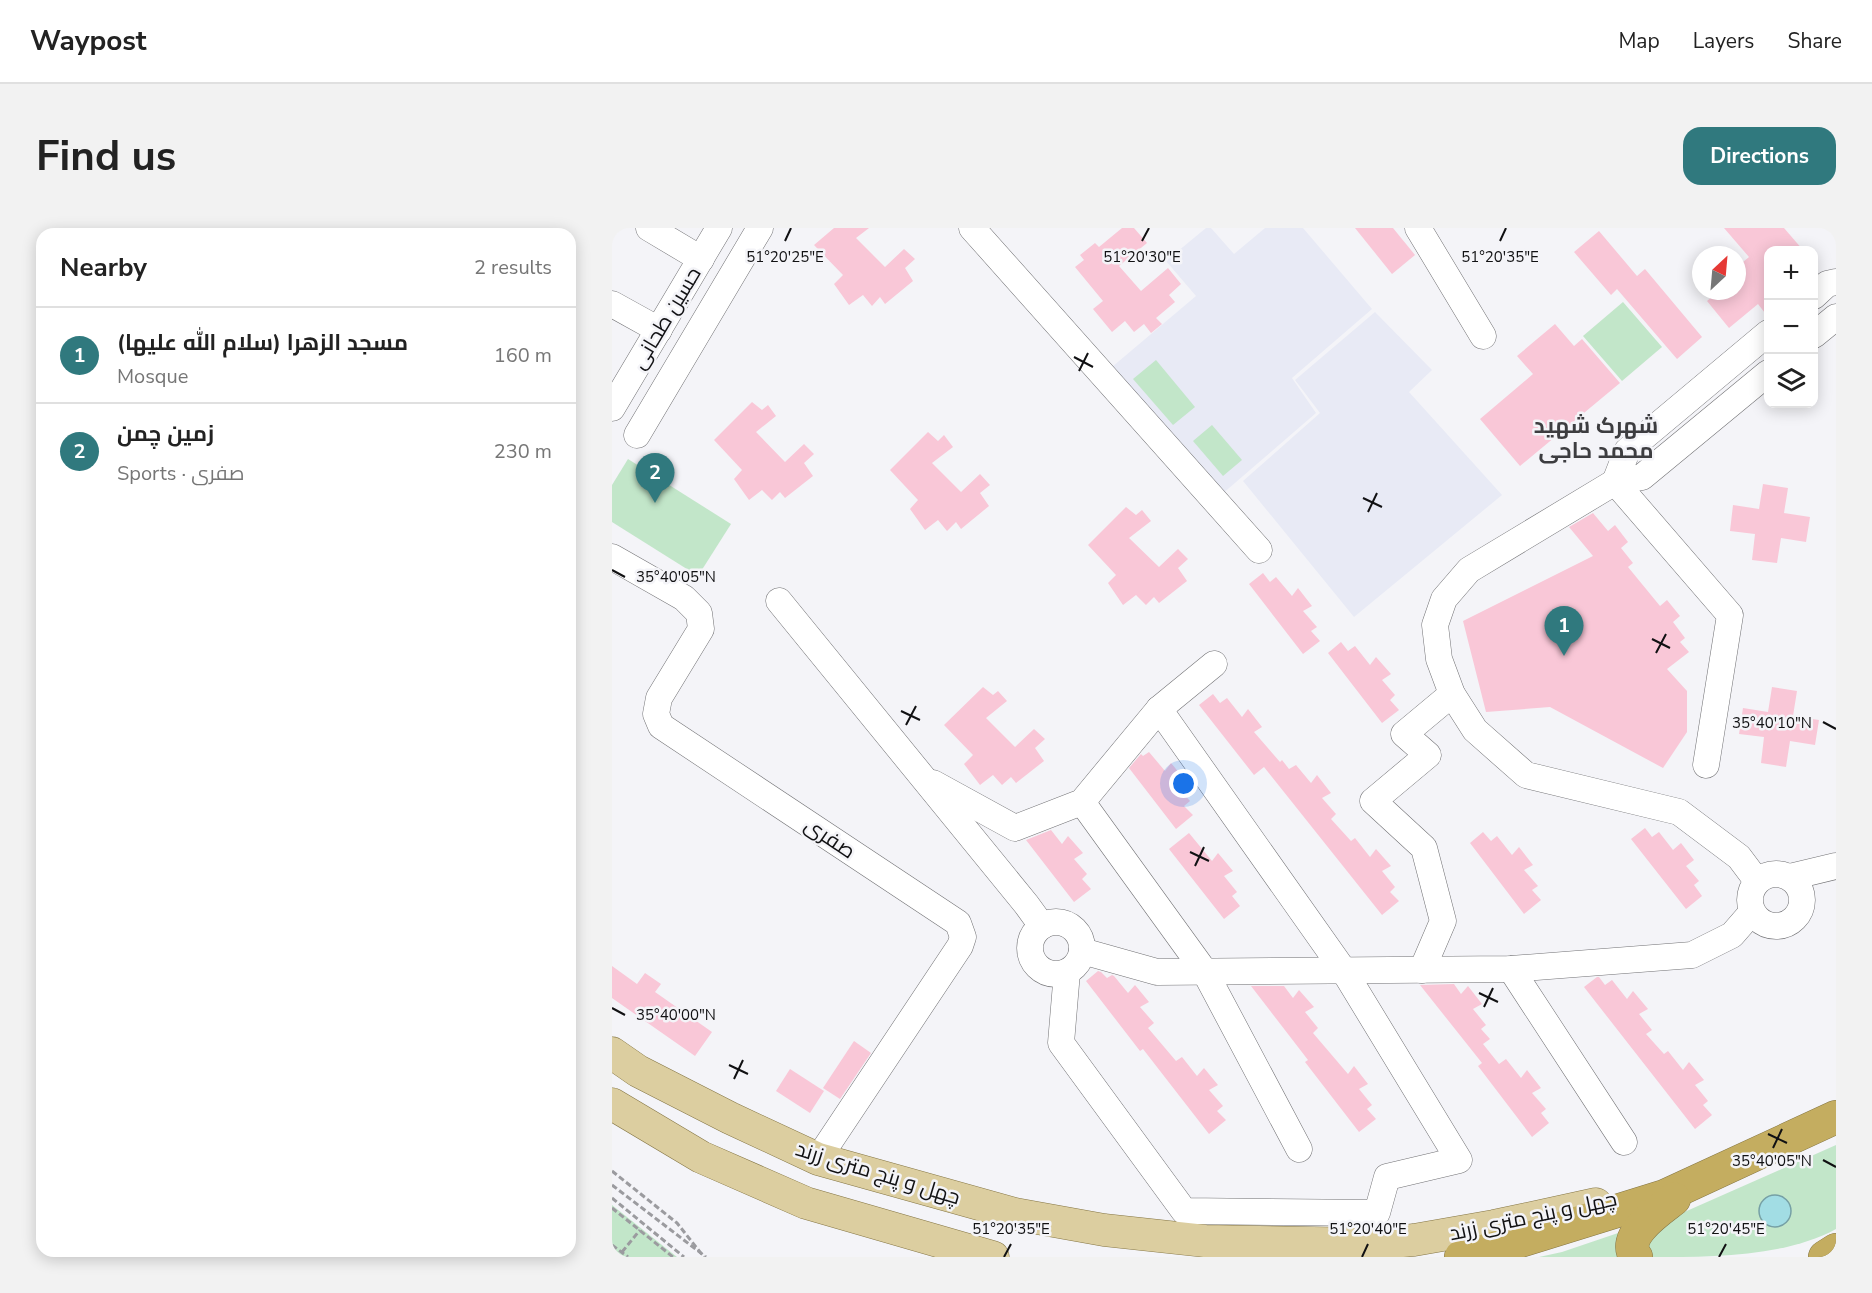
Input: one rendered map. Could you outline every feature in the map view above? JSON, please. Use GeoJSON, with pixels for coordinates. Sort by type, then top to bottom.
{"type":"FeatureCollection","features":[{"type":"Feature","properties":{"kind":"highway"},"geometry":{"type":"LineString","coordinates":[[1461,1257],[1665,1196],[1836,1117]]}},
{"type":"Feature","properties":{"kind":"highway"},"geometry":{"type":"LineString","coordinates":[[1636,1257],[1633,1254],[1633,1241],[1640,1228],[1696,1182]]}},
{"type":"Feature","properties":{"kind":"highway"},"geometry":{"type":"LineString","coordinates":[[1825,1257],[1836,1250]]}},
{"type":"Feature","properties":{"kind":"main road","name":"چهل و پنج متری زرند"},"geometry":{"type":"LineString","coordinates":[[612,1053],[638,1071],[709,1108],[818,1159],[1015,1214],[1104,1230],[1205,1241],[1369,1244],[1414,1240],[1494,1226],[1696,1182]]}},
{"type":"Feature","properties":{"kind":"main road"},"geometry":{"type":"LineString","coordinates":[[612,1104],[701,1157],[806,1203],[993,1257]]}},
{"type":"Feature","properties":{"kind":"main road"},"geometry":{"type":"LineString","coordinates":[[1104,1230],[1167,1257]]}},
{"type":"Feature","properties":{"kind":"street"},"geometry":{"type":"LineString","coordinates":[[649,228],[701,258]]}},
{"type":"Feature","properties":{"kind":"street","name":"حسین طحانی"},"geometry":{"type":"LineString","coordinates":[[612,408],[719,228]]}},
{"type":"Feature","properties":{"kind":"street"},"geometry":{"type":"LineString","coordinates":[[637,435],[760,228]]}},
{"type":"Feature","properties":{"kind":"street"},"geometry":{"type":"LineString","coordinates":[[972,228],[1259,550]]}},
{"type":"Feature","properties":{"kind":"street"},"geometry":{"type":"LineString","coordinates":[[1418,228],[1483,336]]}},
{"type":"Feature","properties":{"kind":"street"},"geometry":{"type":"LineString","coordinates":[[1818,292],[1827,284],[1836,282]]}},
{"type":"Feature","properties":{"kind":"street"},"geometry":{"type":"LineString","coordinates":[[612,304],[659,330]]}},
{"type":"Feature","properties":{"kind":"street"},"geometry":{"type":"LineString","coordinates":[[1818,333],[1836,317]]}},
{"type":"Feature","properties":{"kind":"street"},"geometry":{"type":"LineString","coordinates":[[1614,482],[1627,451],[1764,336]]}},
{"type":"Feature","properties":{"kind":"street"},"geometry":{"type":"LineString","coordinates":[[1757,881],[1739,857],[1679,812],[1526,776],[1475,730],[1452,694],[1439,659],[1435,625],[1444,598],[1469,570],[1614,482],[1642,477],[1764,376]]}},
{"type":"Feature","properties":{"kind":"street"},"geometry":{"type":"LineString","coordinates":[[1614,482],[1730,615],[1706,765]]}},
{"type":"Feature","properties":{"kind":"street","name":"صفری"},"geometry":{"type":"LineString","coordinates":[[612,557],[684,598],[699,613],[701,629],[658,698],[656,714],[661,726],[958,923],[963,936],[960,946],[818,1159]]}},
{"type":"Feature","properties":{"kind":"street"},"geometry":{"type":"LineString","coordinates":[[779,601],[1042,926]]}},
{"type":"Feature","properties":{"kind":"street"},"geometry":{"type":"LineString","coordinates":[[923,777],[1015,828],[1082,802],[1159,709],[1214,664]]}},
{"type":"Feature","properties":{"kind":"street"},"geometry":{"type":"LineString","coordinates":[[1422,970],[1443,921],[1424,848],[1373,801],[1428,755],[1404,734],[1452,694]]}},
{"type":"Feature","properties":{"kind":"street"},"geometry":{"type":"LineString","coordinates":[[1066,972],[1061,1043],[1184,1211],[1377,1214],[1387,1177],[1459,1160],[1344,971],[1159,709]]}},
{"type":"Feature","properties":{"kind":"street"},"geometry":{"type":"LineString","coordinates":[[1082,802],[1205,972],[1299,1149]]}},
{"type":"Feature","properties":{"kind":"street"},"geometry":{"type":"LineString","coordinates":[[1790,877],[1836,866]]}},
{"type":"Feature","properties":{"kind":"street"},"geometry":{"type":"LineString","coordinates":[[1773,873],[1790,877],[1801,890],[1802,907],[1798,915],[1784,926],[1766,925],[1752,912],[1749,896],[1752,888],[1764,876],[1773,873]]}},
{"type":"Feature","properties":{"kind":"street"},"geometry":{"type":"LineString","coordinates":[[1082,951],[1157,972],[1511,969],[1692,955],[1732,935],[1752,912]]}},
{"type":"Feature","properties":{"kind":"street"},"geometry":{"type":"LineString","coordinates":[[1057,922],[1072,928],[1081,942],[1082,951],[1074,967],[1058,974],[1049,973],[1034,963],[1030,955],[1030,946],[1032,938],[1042,926],[1057,922]]}},
{"type":"Feature","properties":{"kind":"street"},"geometry":{"type":"LineString","coordinates":[[1511,969],[1624,1142]]}},
{"type":"Feature","properties":{"kind":"path"},"geometry":{"type":"LineString","coordinates":[[612,1171],[677,1223],[705,1257]]}},
{"type":"Feature","properties":{"kind":"path"},"geometry":{"type":"LineString","coordinates":[[612,1185],[699,1251]]}},
{"type":"Feature","properties":{"kind":"path"},"geometry":{"type":"LineString","coordinates":[[612,1198],[684,1257]]}},
{"type":"Feature","properties":{"kind":"path"},"geometry":{"type":"LineString","coordinates":[[612,1208],[673,1257]]}},
{"type":"Feature","properties":{"kind":"path"},"geometry":{"type":"LineString","coordinates":[[622,1252],[640,1230]]}},
{"type":"Feature","properties":{"kind":"path"},"geometry":{"type":"LineString","coordinates":[[612,1245],[628,1257]]}},
{"type":"Feature","properties":{"kind":"shaded area"},"geometry":{"type":"Polygon","coordinates":[[[1206,228],[1211,228],[1234,254],[1265,228],[1303,228],[1372,309],[1292,378],[1316,413],[1221,495],[1112,367],[1196,296],[1166,261],[1206,228]]]}},
{"type":"Feature","properties":{"kind":"shaded area"},"geometry":{"type":"Polygon","coordinates":[[[1375,312],[1432,370],[1409,392],[1502,495],[1354,617],[1243,481],[1320,413],[1295,380],[1375,312]]]}},
{"type":"Feature","properties":{"kind":"green space"},"geometry":{"type":"Polygon","coordinates":[[[1623,302],[1662,347],[1622,381],[1583,336],[1623,302]]]}},
{"type":"Feature","properties":{"kind":"green space"},"geometry":{"type":"Polygon","coordinates":[[[1156,360],[1195,407],[1173,425],[1133,379],[1156,360]]]}},
{"type":"Feature","properties":{"kind":"green space"},"geometry":{"type":"Polygon","coordinates":[[[1212,425],[1242,460],[1223,476],[1193,441],[1212,425]]]}},
{"type":"Feature","properties":{"kind":"green space"},"geometry":{"type":"Polygon","coordinates":[[[628,459],[731,524],[698,576],[612,522],[612,485],[628,459]]]}},
{"type":"Feature","properties":{"kind":"green space"},"geometry":{"type":"Polygon","coordinates":[[[1836,1145],[1836,1229],[1794,1245],[1746,1254],[1651,1257],[1647,1236],[1664,1221],[1836,1145]]]}},
{"type":"Feature","properties":{"kind":"green space"},"geometry":{"type":"Polygon","coordinates":[[[612,1205],[677,1257],[612,1257],[612,1205]]]}},
{"type":"Feature","properties":{"kind":"green space"},"geometry":{"type":"Polygon","coordinates":[[[1624,1231],[1622,1257],[1539,1257],[1562,1252],[1624,1231]]]}},
{"type":"Feature","properties":{"kind":"water"},"geometry":{"type":"Polygon","coordinates":[[[1775,1195],[1787,1199],[1791,1211],[1787,1223],[1775,1227],[1763,1223],[1759,1211],[1763,1199],[1775,1195]]]}},
{"type":"Feature","properties":{"kind":"building"},"geometry":{"type":"Polygon","coordinates":[[[834,228],[869,228],[856,238],[885,267],[904,249],[915,259],[905,268],[913,281],[885,304],[880,297],[872,306],[863,295],[849,305],[834,284],[843,275],[814,245],[834,228]]]}},
{"type":"Feature","properties":{"kind":"building"},"geometry":{"type":"Polygon","coordinates":[[[1122,228],[1134,228],[1147,243],[1119,266],[1141,291],[1168,268],[1181,284],[1169,295],[1175,302],[1156,318],[1162,324],[1151,333],[1144,324],[1134,332],[1125,321],[1112,332],[1093,309],[1103,301],[1075,267],[1084,260],[1080,255],[1095,243],[1099,247],[1122,228]]]}},
{"type":"Feature","properties":{"kind":"building"},"geometry":{"type":"Polygon","coordinates":[[[1355,228],[1393,228],[1415,255],[1392,274],[1355,228]]]}},
{"type":"Feature","properties":{"kind":"building"},"geometry":{"type":"Polygon","coordinates":[[[1724,228],[1784,228],[1800,246],[1764,246],[1764,312],[1758,304],[1729,328],[1707,301],[1746,300],[1746,260],[1749,257],[1746,254],[1746,246],[1740,246],[1724,228]]]}},
{"type":"Feature","properties":{"kind":"building"},"geometry":{"type":"Polygon","coordinates":[[[1599,231],[1637,276],[1645,269],[1702,337],[1677,359],[1617,289],[1611,295],[1574,252],[1599,231]]]}},
{"type":"Feature","properties":{"kind":"building"},"geometry":{"type":"Polygon","coordinates":[[[1555,324],[1574,346],[1582,339],[1620,383],[1520,466],[1480,419],[1533,374],[1517,356],[1555,324]]]}},
{"type":"Feature","properties":{"kind":"building"},"geometry":{"type":"Polygon","coordinates":[[[752,402],[762,410],[768,405],[776,416],[756,432],[785,462],[804,444],[814,454],[804,463],[813,476],[785,498],[780,492],[772,500],[762,490],[749,500],[734,479],[742,470],[714,440],[752,402]]]}},
{"type":"Feature","properties":{"kind":"building"},"geometry":{"type":"Polygon","coordinates":[[[928,432],[938,441],[944,435],[953,447],[932,463],[961,492],[980,474],[990,485],[980,493],[989,506],[961,529],[956,522],[947,531],[938,520],[925,530],[910,509],[918,500],[890,470],[928,432]]]}},
{"type":"Feature","properties":{"kind":"building"},"geometry":{"type":"Polygon","coordinates":[[[1763,484],[1788,488],[1784,513],[1810,517],[1806,542],[1781,538],[1777,563],[1752,560],[1755,534],[1730,531],[1733,505],[1759,509],[1763,484]]]}},
{"type":"Feature","properties":{"kind":"building"},"geometry":{"type":"Polygon","coordinates":[[[1126,507],[1136,515],[1142,510],[1151,521],[1129,538],[1159,567],[1178,549],[1188,559],[1178,568],[1187,581],[1159,603],[1154,597],[1146,605],[1136,595],[1123,605],[1108,583],[1116,575],[1088,545],[1126,507]]]}},
{"type":"Feature","properties":{"kind":"building"},"geometry":{"type":"Polygon","coordinates":[[[1593,513],[1608,531],[1615,525],[1628,542],[1621,548],[1633,563],[1628,567],[1660,606],[1667,600],[1680,616],[1673,622],[1685,638],[1680,642],[1689,652],[1667,669],[1687,691],[1687,732],[1663,768],[1550,707],[1486,712],[1463,621],[1593,556],[1569,527],[1593,513]]]}},
{"type":"Feature","properties":{"kind":"building"},"geometry":{"type":"Polygon","coordinates":[[[1263,573],[1270,582],[1276,577],[1292,596],[1298,588],[1312,606],[1303,611],[1317,627],[1311,631],[1320,641],[1303,654],[1249,584],[1263,573]]]}},
{"type":"Feature","properties":{"kind":"building"},"geometry":{"type":"Polygon","coordinates":[[[1341,642],[1348,651],[1355,646],[1370,665],[1376,657],[1391,674],[1382,680],[1395,695],[1390,700],[1399,710],[1382,723],[1328,653],[1341,642]]]}},
{"type":"Feature","properties":{"kind":"building"},"geometry":{"type":"Polygon","coordinates":[[[983,687],[993,695],[998,691],[1007,701],[986,718],[1015,747],[1034,729],[1045,739],[1035,748],[1044,761],[1016,783],[1011,777],[1002,785],[993,775],[980,785],[964,764],[973,755],[944,725],[983,687]]]}},
{"type":"Feature","properties":{"kind":"building"},"geometry":{"type":"Polygon","coordinates":[[[1772,687],[1797,691],[1793,716],[1819,720],[1815,745],[1790,741],[1786,767],[1761,763],[1764,737],[1739,734],[1743,708],[1768,712],[1772,687]]]}},
{"type":"Feature","properties":{"kind":"building"},"geometry":{"type":"Polygon","coordinates":[[[1213,694],[1220,703],[1227,698],[1242,717],[1248,709],[1262,727],[1254,732],[1280,762],[1282,760],[1289,769],[1296,765],[1311,783],[1317,775],[1331,793],[1322,798],[1336,814],[1331,819],[1351,841],[1355,838],[1370,857],[1376,849],[1391,866],[1382,871],[1395,887],[1390,892],[1399,901],[1382,915],[1264,767],[1254,775],[1199,705],[1213,694]]]}},
{"type":"Feature","properties":{"kind":"building"},"geometry":{"type":"Polygon","coordinates":[[[1149,752],[1165,771],[1171,763],[1185,780],[1176,785],[1190,801],[1184,806],[1193,815],[1176,829],[1129,768],[1141,754],[1143,756],[1149,752]]]}},
{"type":"Feature","properties":{"kind":"building"},"geometry":{"type":"Polygon","coordinates":[[[1645,828],[1652,837],[1659,832],[1673,850],[1681,843],[1694,860],[1686,866],[1699,881],[1694,885],[1702,896],[1686,909],[1631,839],[1645,828]]]}},
{"type":"Feature","properties":{"kind":"building"},"geometry":{"type":"Polygon","coordinates":[[[1051,830],[1062,844],[1068,836],[1083,853],[1074,859],[1087,874],[1082,879],[1091,889],[1074,902],[1026,840],[1051,830]]]}},
{"type":"Feature","properties":{"kind":"building"},"geometry":{"type":"Polygon","coordinates":[[[1483,832],[1491,841],[1497,836],[1512,855],[1519,847],[1533,865],[1524,870],[1538,886],[1532,890],[1541,900],[1524,914],[1470,843],[1483,832]]]}},
{"type":"Feature","properties":{"kind":"building"},"geometry":{"type":"Polygon","coordinates":[[[1189,833],[1212,861],[1218,853],[1233,871],[1224,876],[1237,892],[1232,896],[1240,906],[1224,919],[1169,849],[1189,833]]]}},
{"type":"Feature","properties":{"kind":"building"},"geometry":{"type":"Polygon","coordinates":[[[612,966],[637,984],[645,973],[661,984],[655,992],[712,1032],[695,1056],[612,998],[612,966]]]}},
{"type":"Feature","properties":{"kind":"building"},"geometry":{"type":"Polygon","coordinates":[[[1098,971],[1107,978],[1114,976],[1128,993],[1135,985],[1149,1002],[1140,1007],[1154,1023],[1148,1028],[1176,1061],[1182,1057],[1197,1076],[1204,1068],[1218,1085],[1209,1090],[1223,1106],[1217,1111],[1226,1120],[1209,1134],[1143,1049],[1140,1051],[1086,981],[1098,971]]]}},
{"type":"Feature","properties":{"kind":"building"},"geometry":{"type":"Polygon","coordinates":[[[1597,977],[1605,985],[1612,980],[1627,999],[1633,991],[1648,1009],[1639,1014],[1652,1030],[1646,1034],[1664,1054],[1668,1051],[1683,1070],[1689,1062],[1704,1080],[1695,1085],[1708,1101],[1703,1105],[1712,1115],[1695,1129],[1584,987],[1597,977]]]}},
{"type":"Feature","properties":{"kind":"building"},"geometry":{"type":"Polygon","coordinates":[[[1454,984],[1461,994],[1468,986],[1482,1004],[1473,1009],[1486,1025],[1481,1029],[1490,1039],[1483,1044],[1499,1064],[1506,1059],[1521,1078],[1527,1070],[1541,1088],[1532,1093],[1546,1109],[1541,1113],[1549,1123],[1532,1137],[1478,1066],[1482,1063],[1420,985],[1454,984]]]}},
{"type":"Feature","properties":{"kind":"building"},"geometry":{"type":"Polygon","coordinates":[[[1251,986],[1284,986],[1293,998],[1299,990],[1314,1007],[1305,1012],[1318,1028],[1313,1033],[1348,1074],[1354,1066],[1368,1084],[1359,1089],[1372,1105],[1367,1109],[1376,1119],[1359,1132],[1305,1062],[1308,1060],[1251,986]]]}},
{"type":"Feature","properties":{"kind":"building"},"geometry":{"type":"Polygon","coordinates":[[[854,1041],[871,1053],[840,1099],[823,1088],[854,1041]]]}},
{"type":"Feature","properties":{"kind":"building"},"geometry":{"type":"Polygon","coordinates":[[[790,1069],[824,1091],[810,1113],[776,1091],[790,1069]]]}},
{"type":"Feature","properties":{"kind":"place","name":"زمین چمن"},"geometry":{"type":"Point","coordinates":[655,503]}},
{"type":"Feature","properties":{"kind":"place","name":"مسجد الزهرا (سلام الله علیها)"},"geometry":{"type":"Point","coordinates":[1564,656]}},
{"type":"Feature","properties":{"kind":"district","name":"شهرک شهید محمد حاجی"},"geometry":{"type":"Point","coordinates":[1596,438]}}]}
